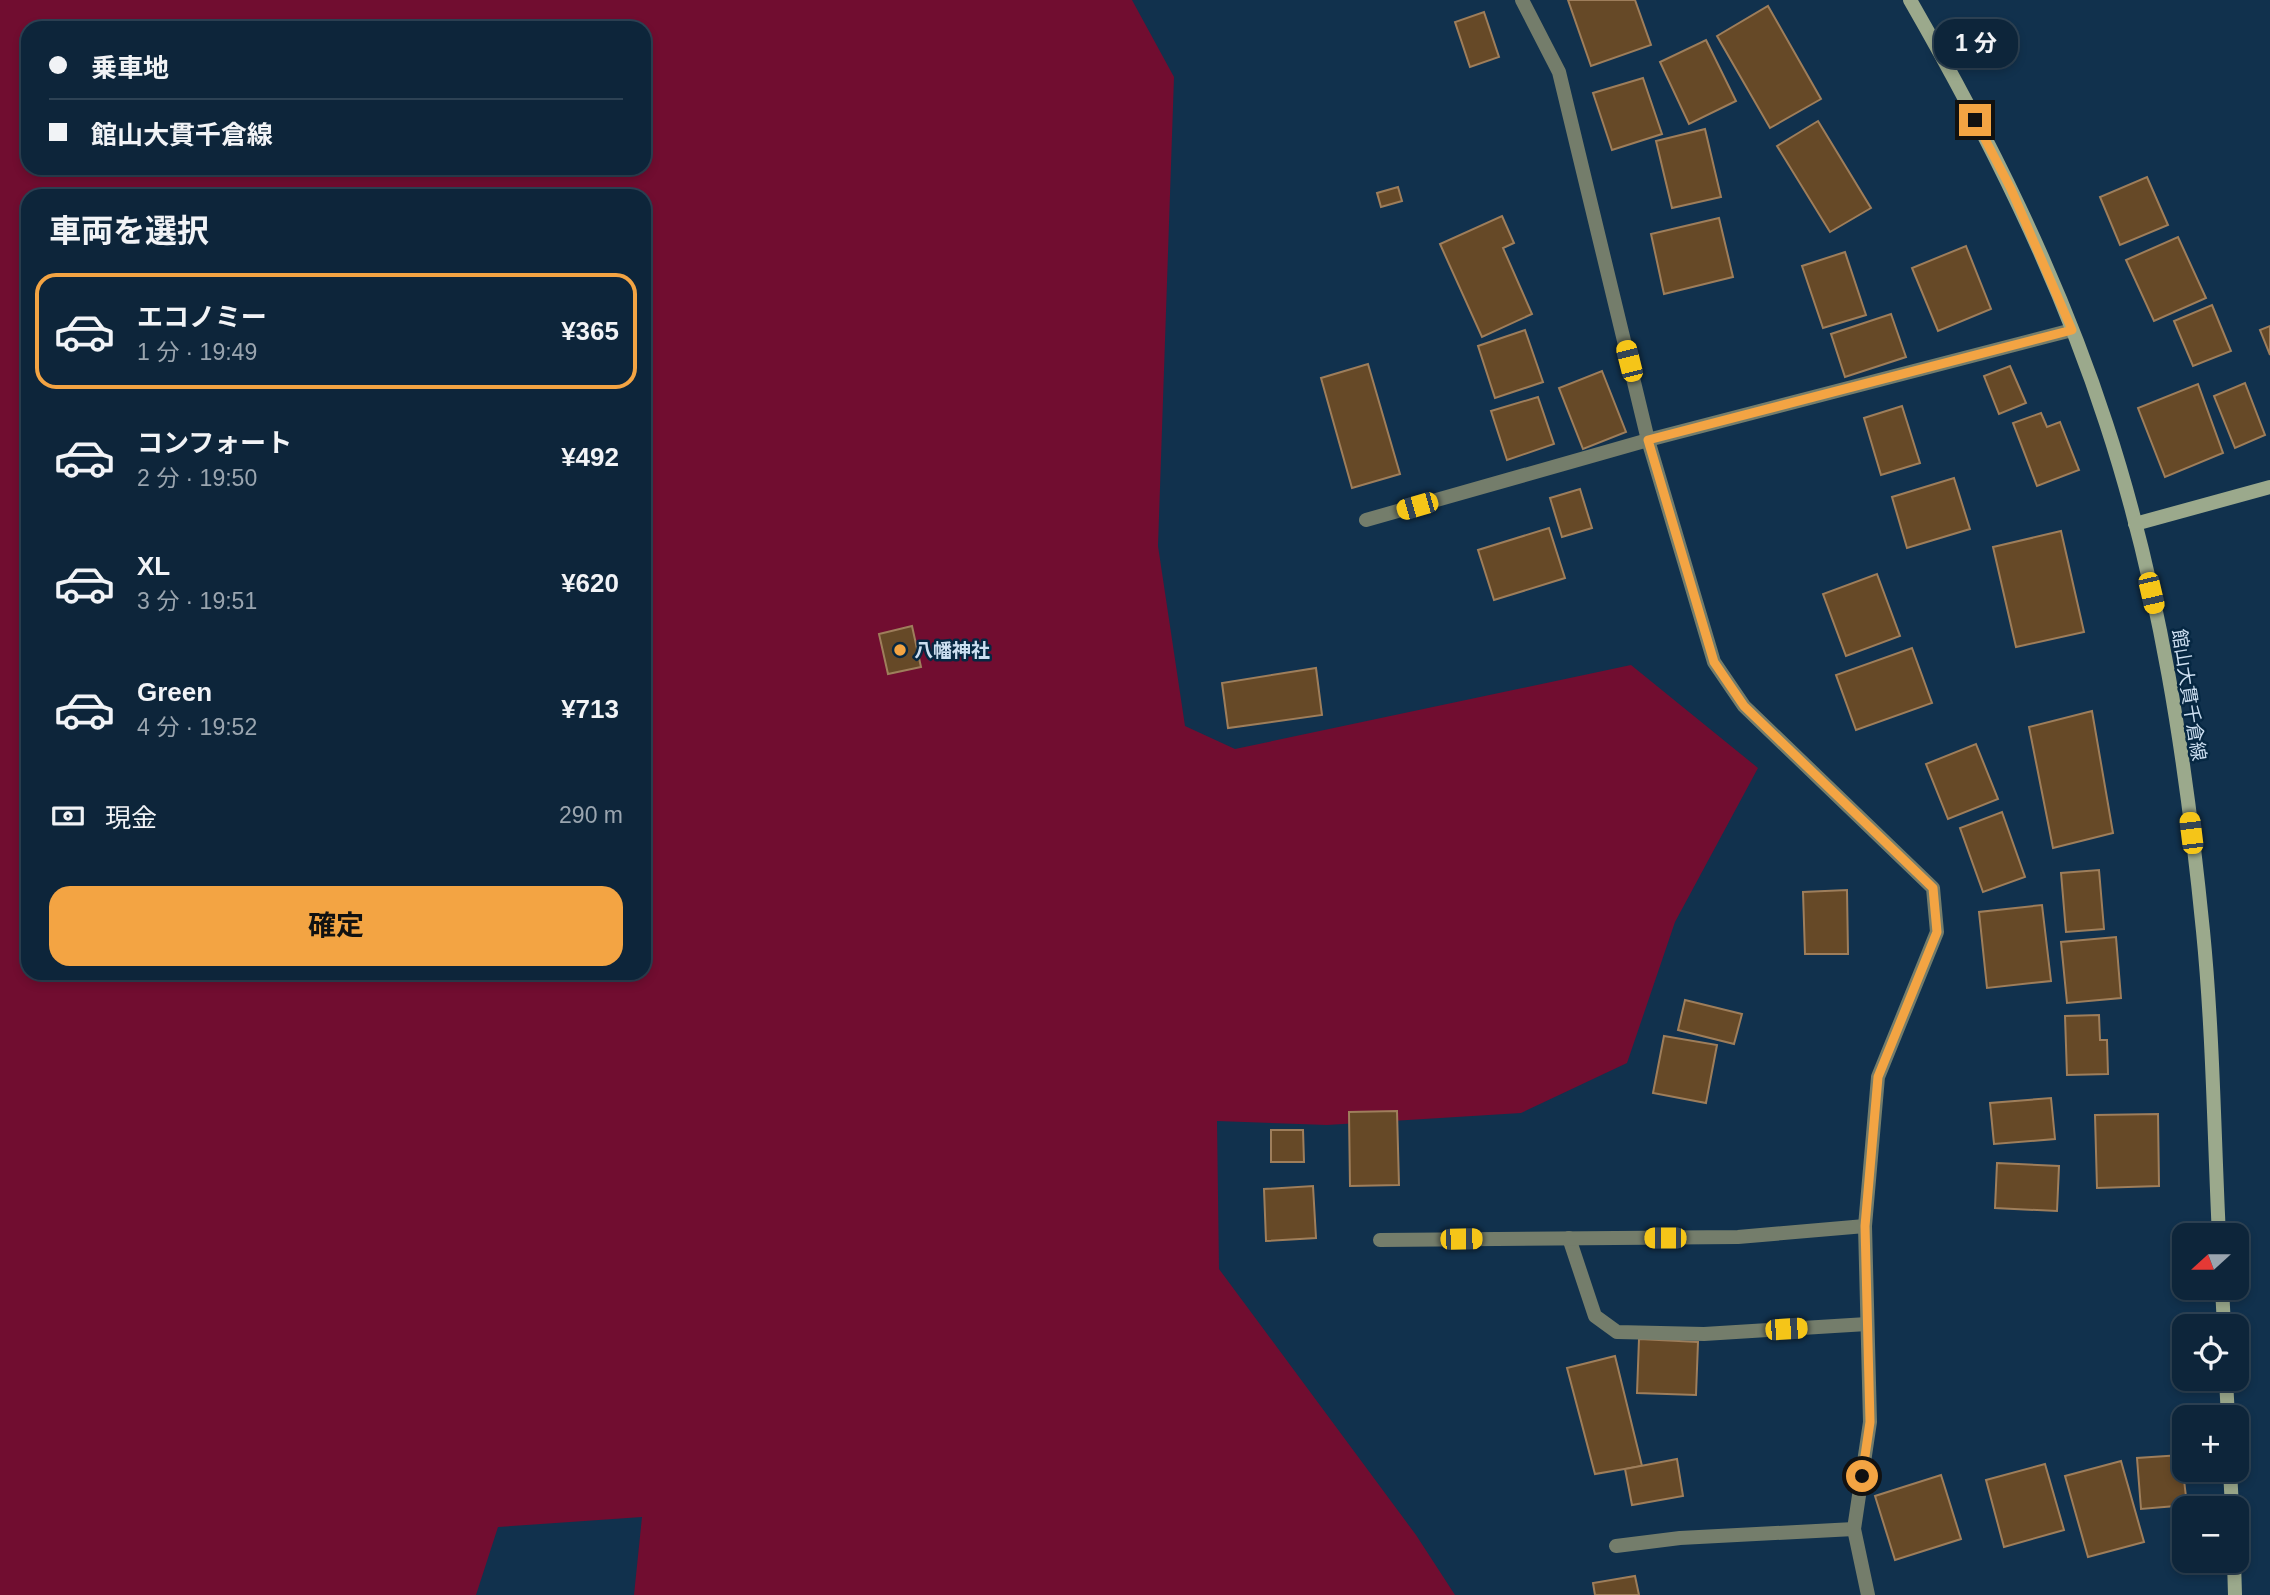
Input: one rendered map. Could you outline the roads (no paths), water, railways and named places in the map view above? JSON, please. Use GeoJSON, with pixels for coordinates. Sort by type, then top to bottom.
{"type":"FeatureCollection","features":[{"type":"Feature","properties":{"kind":"main road","name":"館山大貫千倉線"},"geometry":{"type":"LineString","coordinates":[[1910,0],[2011,189],[2072,330],[2106,422],[2136,524],[2167,662],[2203,933],[2218,1223]]}},
{"type":"Feature","properties":{"kind":"main road"},"geometry":{"type":"LineString","coordinates":[[2136,524],[2270,487]]}},
{"type":"Feature","properties":{"kind":"main road"},"geometry":{"type":"LineString","coordinates":[[2234,1573],[2235,1595]]}},
{"type":"Feature","properties":{"kind":"street"},"geometry":{"type":"LineString","coordinates":[[1522,0],[1559,72],[1648,440],[1714,662],[1744,706],[1933,888],[1937,932],[1878,1077],[1865,1226],[1870,1422],[1854,1530],[1867,1595]]}},
{"type":"Feature","properties":{"kind":"street"},"geometry":{"type":"LineString","coordinates":[[1366,520],[1648,440],[2072,330]]}},
{"type":"Feature","properties":{"kind":"street"},"geometry":{"type":"LineString","coordinates":[[1380,1240],[1738,1237],[1865,1226]]}},
{"type":"Feature","properties":{"kind":"street"},"geometry":{"type":"LineString","coordinates":[[1569,1238],[1595,1316],[1617,1332],[1703,1334],[1867,1324]]}},
{"type":"Feature","properties":{"kind":"street"},"geometry":{"type":"LineString","coordinates":[[1616,1546],[1680,1538],[1854,1530]]}},
{"type":"Feature","properties":{"kind":"place","name":"八幡神社"},"geometry":{"type":"Point","coordinates":[900,650]}}]}
